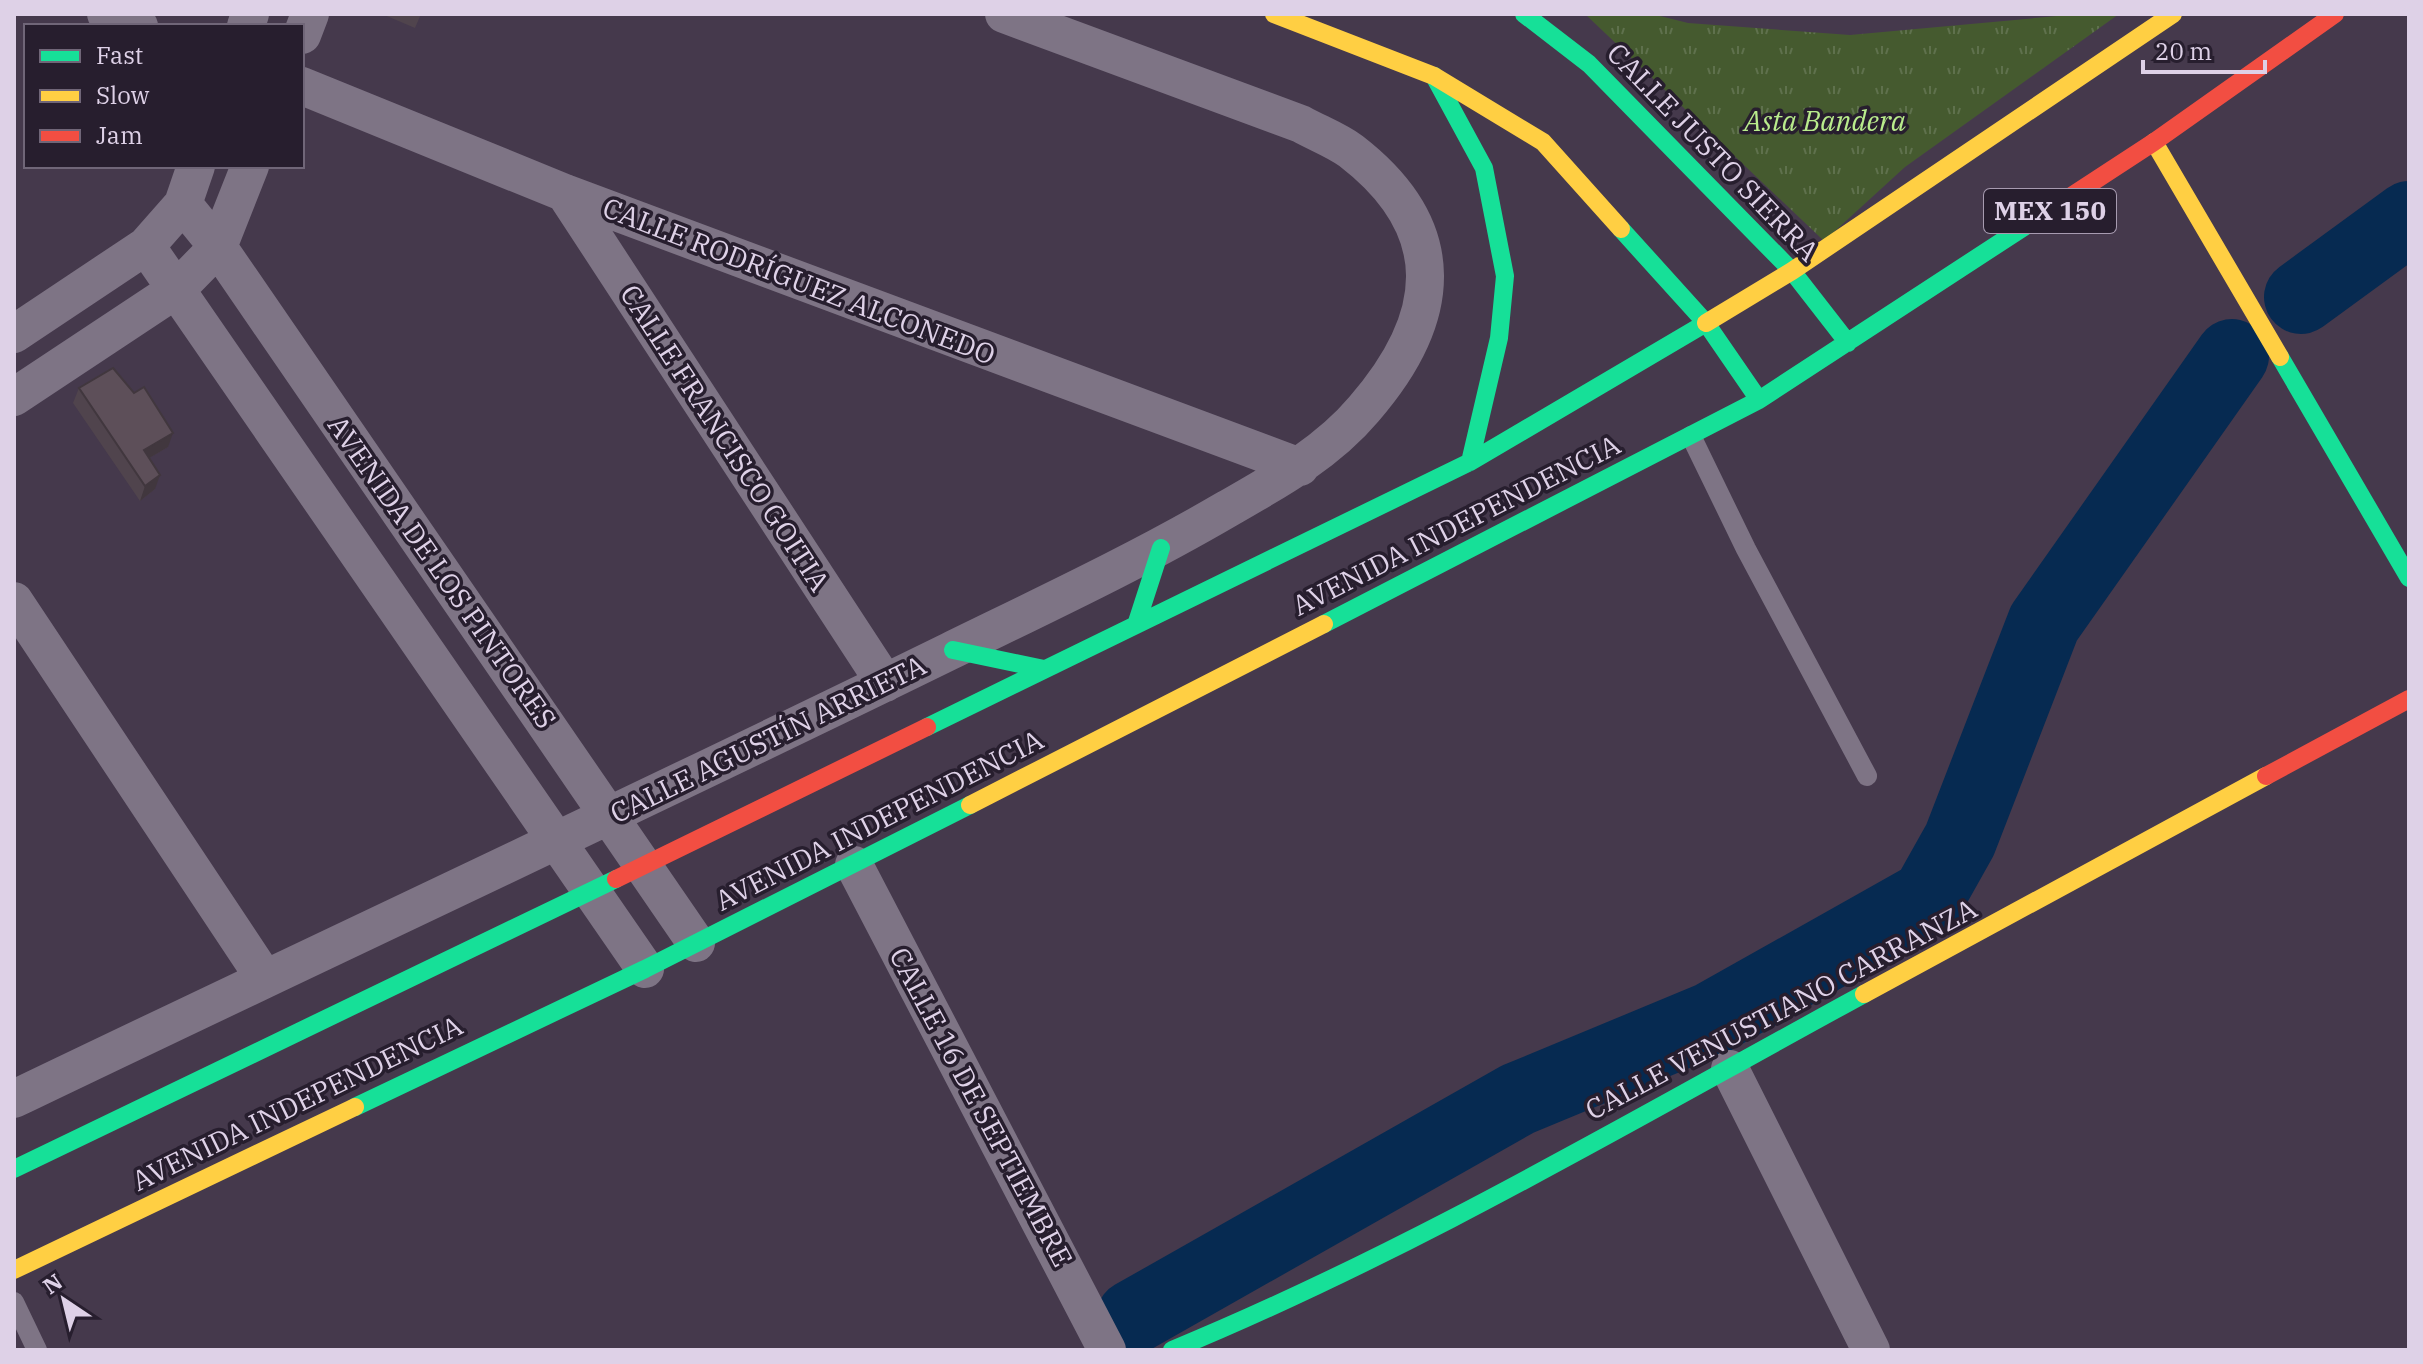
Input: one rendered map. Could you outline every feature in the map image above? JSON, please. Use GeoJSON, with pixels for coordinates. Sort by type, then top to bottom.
{"type":"FeatureCollection","features":[{"type":"Feature","properties":{"kind":"main road"},"geometry":{"type":"LineString","coordinates":[[1274,14],[1434,76],[1543,142],[1706,323],[1759,400]]}},
{"type":"Feature","properties":{"kind":"main road","name":"CALLE JUSTO SIERRA"},"geometry":{"type":"LineString","coordinates":[[1524,14],[1589,64],[1792,271],[1848,343]]}},
{"type":"Feature","properties":{"kind":"main road","name":"MEX 150"},"geometry":{"type":"LineString","coordinates":[[1706,323],[1792,271],[2173,14]]}},
{"type":"Feature","properties":{"kind":"main road","name":"MEX 150"},"geometry":{"type":"LineString","coordinates":[[1759,400],[2154,142],[2335,14]]}},
{"type":"Feature","properties":{"kind":"main road"},"geometry":{"type":"LineString","coordinates":[[1434,76],[1484,168],[1505,276],[1499,338],[1470,462]]}},
{"type":"Feature","properties":{"kind":"main road"},"geometry":{"type":"LineString","coordinates":[[2154,142],[2409,578]]}},
{"type":"Feature","properties":{"kind":"main road","name":"AVENIDA INDEPENDENCIA"},"geometry":{"type":"LineString","coordinates":[[14,1169],[1470,462],[1706,323]]}},
{"type":"Feature","properties":{"kind":"main road","name":"AVENIDA INDEPENDENCIA"},"geometry":{"type":"LineString","coordinates":[[14,1270],[645,969],[854,865],[1759,400]]}},
{"type":"Feature","properties":{"kind":"main road"},"geometry":{"type":"LineString","coordinates":[[1136,625],[1161,548]]}},
{"type":"Feature","properties":{"kind":"main road"},"geometry":{"type":"LineString","coordinates":[[953,650],[1044,669]]}},
{"type":"Feature","properties":{"kind":"main road","name":"CALLE VENUSTIANO CARRANZA"},"geometry":{"type":"LineString","coordinates":[[1172,1350],[1333,1281],[1730,1069],[2409,699]]}},
{"type":"Feature","properties":{"kind":"street"},"geometry":{"type":"LineString","coordinates":[[106,14],[134,24]]}},
{"type":"Feature","properties":{"kind":"street","name":"CALLE AGUSTÍN ARRIETA"},"geometry":{"type":"LineString","coordinates":[[14,1099],[558,842],[1161,548],[1300,467],[1362,412],[1391,372],[1419,322],[1427,274],[1415,225],[1390,185],[1347,148],[1301,124],[1004,14]]}},
{"type":"Feature","properties":{"kind":"street","name":"CALLE RODRÍGUEZ ALCONEDO"},"geometry":{"type":"LineString","coordinates":[[304,87],[565,193],[1300,467]]}},
{"type":"Feature","properties":{"kind":"street"},"geometry":{"type":"LineString","coordinates":[[14,334],[146,246],[183,204],[195,168]]}},
{"type":"Feature","properties":{"kind":"street"},"geometry":{"type":"LineString","coordinates":[[14,397],[177,289],[218,247],[249,168]]}},
{"type":"Feature","properties":{"kind":"street","name":"CALLE FRANCISCO GOITIA"},"geometry":{"type":"LineString","coordinates":[[565,193],[885,683]]}},
{"type":"Feature","properties":{"kind":"street","name":"AVENIDA DE LOS PINTORES"},"geometry":{"type":"LineString","coordinates":[[183,204],[218,247],[696,943]]}},
{"type":"Feature","properties":{"kind":"street","name":"AVENIDA DE LOS PINTORES"},"geometry":{"type":"LineString","coordinates":[[146,246],[645,969]]}},
{"type":"Feature","properties":{"kind":"street"},"geometry":{"type":"LineString","coordinates":[[14,601],[265,979]]}},
{"type":"Feature","properties":{"kind":"street","name":"CALLE 16 DE SEPTIEMBRE"},"geometry":{"type":"LineString","coordinates":[[854,865],[1107,1350]]}},
{"type":"Feature","properties":{"kind":"street"},"geometry":{"type":"LineString","coordinates":[[1730,1069],[1871,1350]]}},
{"type":"Feature","properties":{"kind":"lane"},"geometry":{"type":"LineString","coordinates":[[1691,436],[1746,549],[1867,776]]}},
{"type":"Feature","properties":{"kind":"lane"},"geometry":{"type":"LineString","coordinates":[[14,1302],[37,1350]]}},
{"type":"Feature","properties":{"kind":"green space","name":"Asta Bandera"},"geometry":{"type":"Polygon","coordinates":[[[1585,14],[1652,14],[1688,23],[1850,35],[2079,14],[2119,14],[1905,167],[1824,241],[1585,14]]]}},
{"type":"Feature","properties":{"kind":"building"},"geometry":{"type":"Polygon","coordinates":[[[113,368],[134,393],[144,387],[173,433],[144,450],[160,475],[145,486],[79,388],[113,368]]]}},
{"type":"Feature","properties":{"kind":"waterway"},"geometry":{"type":"LineString","coordinates":[[2301,297],[2409,218]]}},
{"type":"Feature","properties":{"kind":"waterway"},"geometry":{"type":"LineString","coordinates":[[1133,1317],[1518,1099],[1711,1019],[1928,897],[1960,840],[2044,623],[2232,356]]}},
{"type":"Feature","properties":{"kind":"traffic: fast"},"geometry":{"type":"LineString","coordinates":[[1524,14],[1589,64],[1792,271],[1848,343]]}},
{"type":"Feature","properties":{"kind":"traffic: fast"},"geometry":{"type":"LineString","coordinates":[[1434,76],[1484,168],[1505,276],[1499,338],[1470,462]]}},
{"type":"Feature","properties":{"kind":"traffic: fast"},"geometry":{"type":"LineString","coordinates":[[1621,229],[1706,323],[1759,400],[2053,208]]}},
{"type":"Feature","properties":{"kind":"traffic: fast"},"geometry":{"type":"LineString","coordinates":[[927,727],[1470,462],[1706,323]]}},
{"type":"Feature","properties":{"kind":"traffic: fast"},"geometry":{"type":"LineString","coordinates":[[2280,357],[2409,578]]}},
{"type":"Feature","properties":{"kind":"traffic: fast"},"geometry":{"type":"LineString","coordinates":[[1324,624],[1759,400]]}},
{"type":"Feature","properties":{"kind":"traffic: fast"},"geometry":{"type":"LineString","coordinates":[[1136,625],[1161,548]]}},
{"type":"Feature","properties":{"kind":"traffic: fast"},"geometry":{"type":"LineString","coordinates":[[953,650],[1044,669]]}},
{"type":"Feature","properties":{"kind":"traffic: fast"},"geometry":{"type":"LineString","coordinates":[[355,1107],[645,969],[970,805]]}},
{"type":"Feature","properties":{"kind":"traffic: fast"},"geometry":{"type":"LineString","coordinates":[[14,1169],[616,879]]}},
{"type":"Feature","properties":{"kind":"traffic: fast"},"geometry":{"type":"LineString","coordinates":[[1172,1350],[1436,1227],[1864,994]]}},
{"type":"Feature","properties":{"kind":"traffic: slow"},"geometry":{"type":"LineString","coordinates":[[1274,14],[1434,76],[1543,142],[1621,229]]}},
{"type":"Feature","properties":{"kind":"traffic: slow"},"geometry":{"type":"LineString","coordinates":[[1706,323],[1792,271],[2173,14]]}},
{"type":"Feature","properties":{"kind":"traffic: slow"},"geometry":{"type":"LineString","coordinates":[[2154,142],[2280,357]]}},
{"type":"Feature","properties":{"kind":"traffic: slow"},"geometry":{"type":"LineString","coordinates":[[970,805],[1324,624]]}},
{"type":"Feature","properties":{"kind":"traffic: slow"},"geometry":{"type":"LineString","coordinates":[[1864,994],[2266,776]]}},
{"type":"Feature","properties":{"kind":"traffic: slow"},"geometry":{"type":"LineString","coordinates":[[14,1270],[355,1107]]}},
{"type":"Feature","properties":{"kind":"traffic: jam"},"geometry":{"type":"LineString","coordinates":[[2053,208],[2154,142],[2335,14]]}},
{"type":"Feature","properties":{"kind":"traffic: jam"},"geometry":{"type":"LineString","coordinates":[[2266,776],[2409,699]]}},
{"type":"Feature","properties":{"kind":"traffic: jam"},"geometry":{"type":"LineString","coordinates":[[616,879],[927,727]]}}]}
